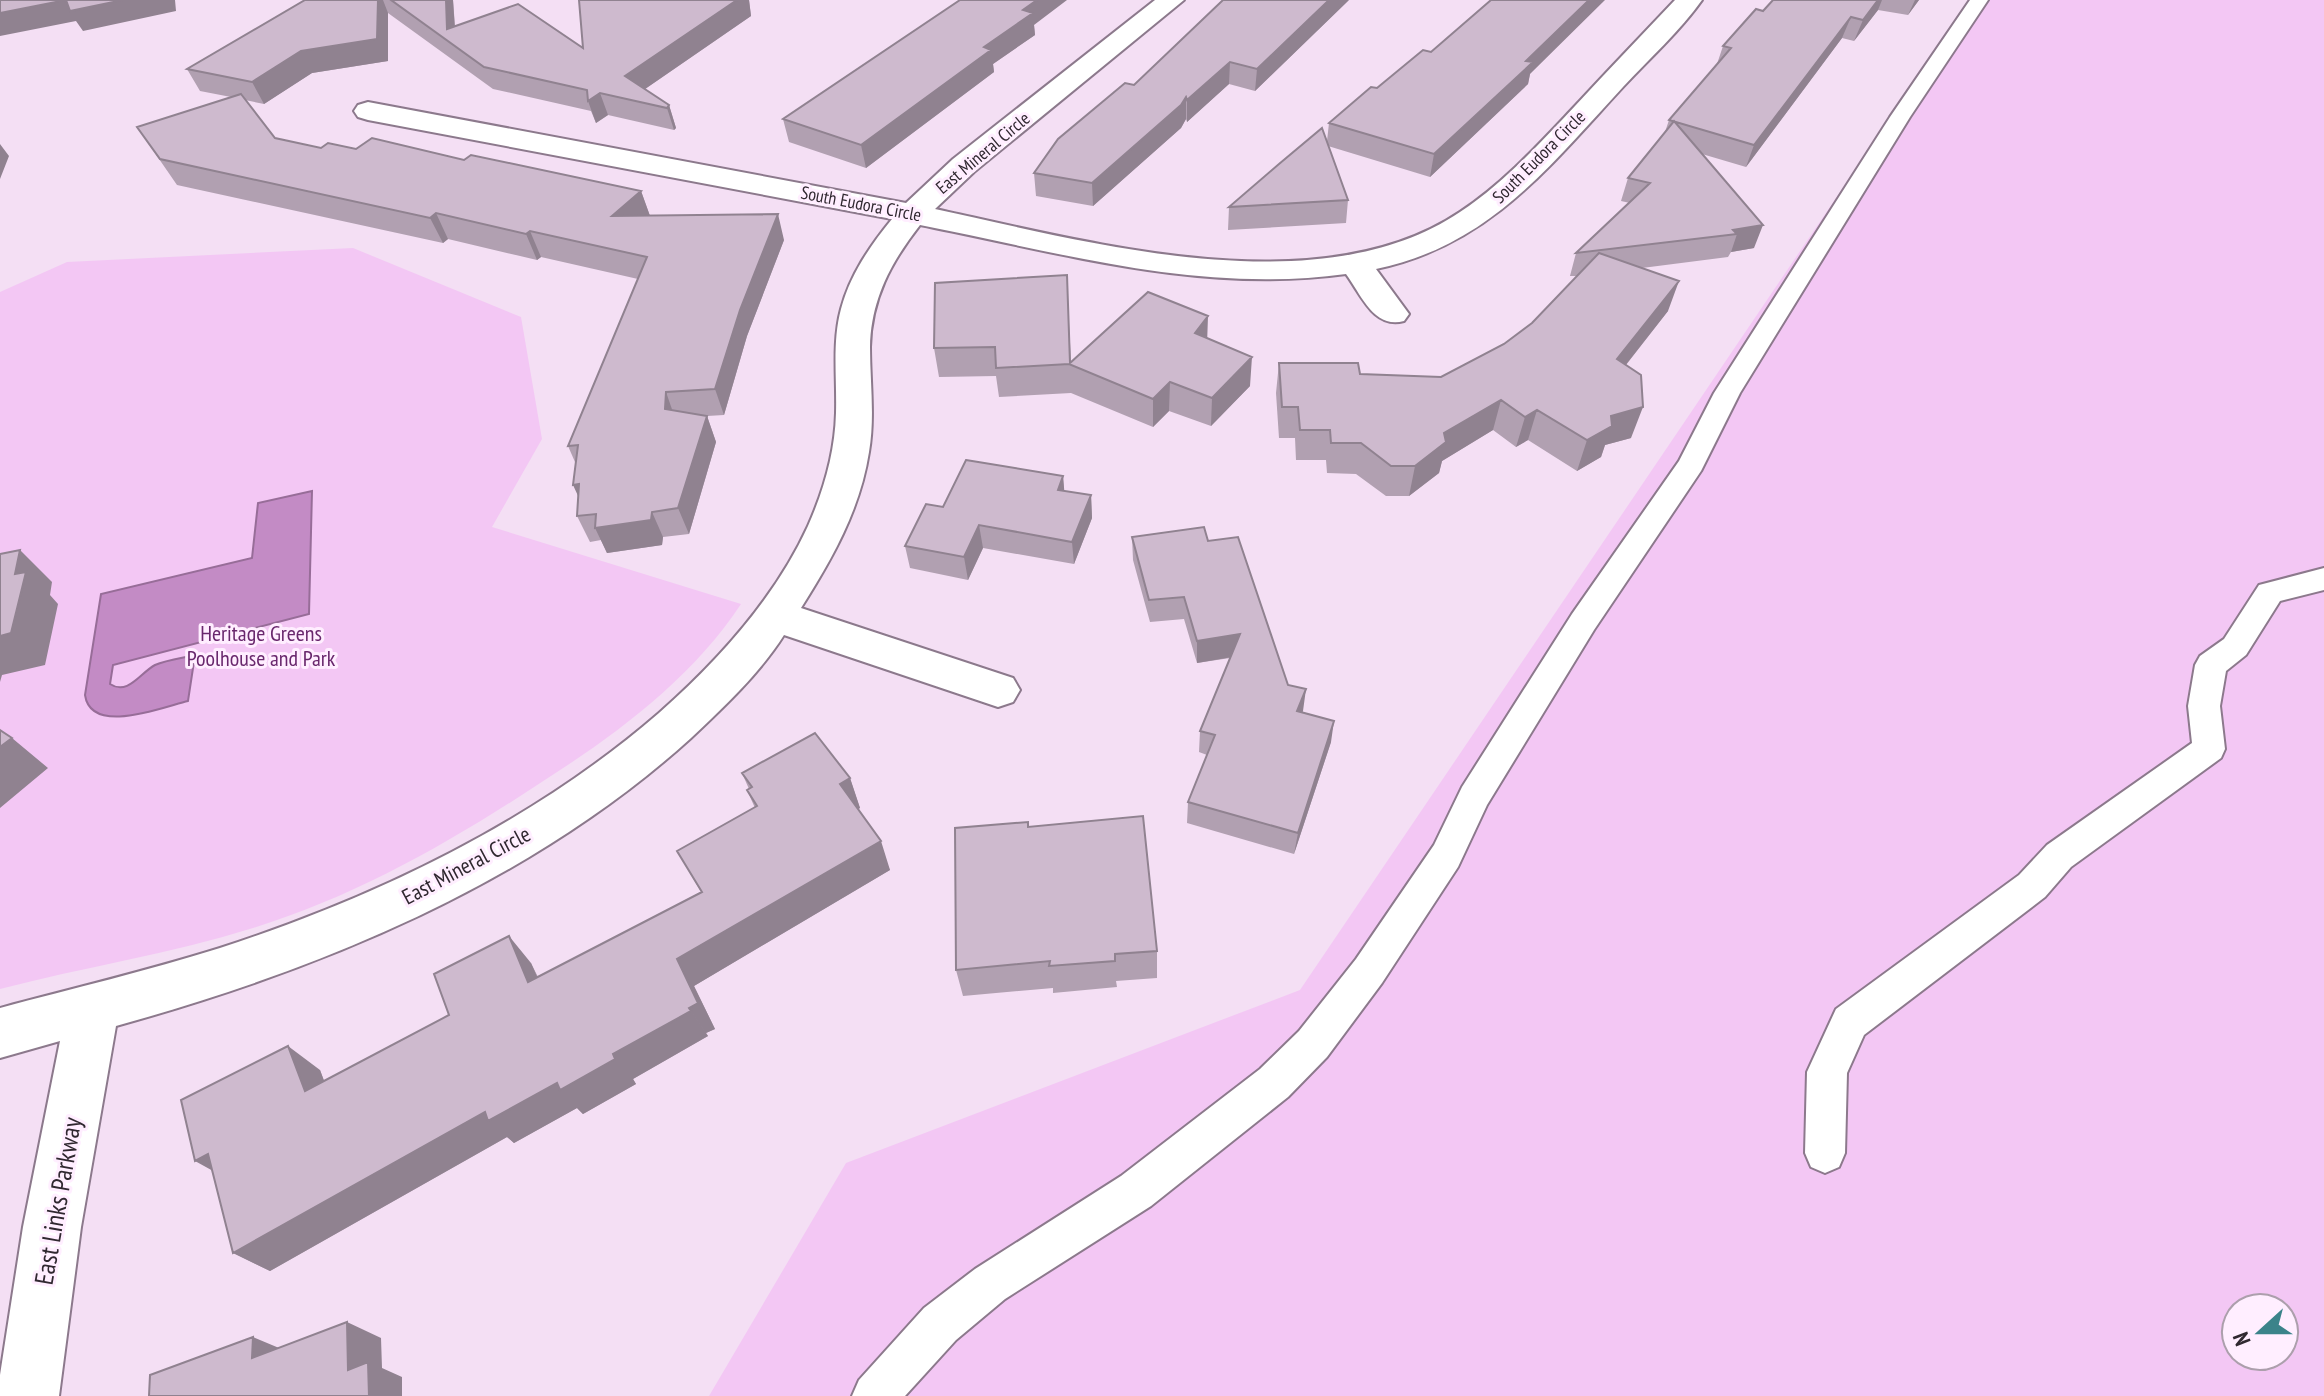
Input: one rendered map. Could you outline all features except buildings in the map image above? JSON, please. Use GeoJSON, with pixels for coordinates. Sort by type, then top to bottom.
{"type":"FeatureCollection","features":[{"type":"Feature","properties":{"kind":"street","name":"East Mineral Circle"},"geometry":{"type":"LineString","coordinates":[[0,1033],[246,963],[327,933],[410,897],[492,855],[623,769],[679,722],[776,616],[817,547],[835,509],[848,465],[854,422],[853,339],[857,309],[879,257],[914,213],[977,156],[1171,0]]}},
{"type":"Feature","properties":{"kind":"street","name":"South Eudora Circle"},"geometry":{"type":"LineString","coordinates":[[368,111],[914,213],[1137,261],[1198,271],[1254,273],[1355,264],[1426,244],[1477,216],[1542,157],[1689,0]]}},
{"type":"Feature","properties":{"kind":"street"},"geometry":{"type":"LineString","coordinates":[[1355,264],[1392,314]]}},
{"type":"Feature","properties":{"kind":"street"},"geometry":{"type":"LineString","coordinates":[[776,616],[998,690]]}},
{"type":"Feature","properties":{"kind":"street","name":"East Links Parkway"},"geometry":{"type":"LineString","coordinates":[[28,1396],[52,1227],[93,1007]]}},
{"type":"Feature","properties":{"kind":"lane"},"geometry":{"type":"LineString","coordinates":[[875,1396],[940,1324],[980,1292],[1136,1191],[1274,1083],[1313,1044],[1369,971],[1446,856],[1474,797],[1583,622],[1691,464],[1727,393],[1900,117],[1979,0]]}},
{"type":"Feature","properties":{"kind":"lane"},"geometry":{"type":"LineString","coordinates":[[1825,1153],[1827,1072],[1850,1022],[2032,886],[2059,856],[2209,749],[2204,706],[2211,665],[2235,647],[2270,593],[2324,579]]}},
{"type":"Feature","properties":{"kind":"green space"},"geometry":{"type":"Polygon","coordinates":[[[1970,0],[2324,0],[2324,1396],[709,1396],[846,1163],[1300,990],[1970,0]]]}},
{"type":"Feature","properties":{"kind":"green space","name":"Heritage Greens Poolhouse and Park"},"geometry":{"type":"Polygon","coordinates":[[[353,248],[521,317],[542,439],[492,527],[741,604],[702,654],[632,719],[518,797],[409,862],[333,898],[253,928],[0,989],[0,292],[67,262],[353,248]]]}},
{"type":"Feature","properties":{"kind":"shaded area"},"geometry":{"type":"Polygon","coordinates":[[[312,491],[309,614],[113,665],[110,684],[123,687],[155,665],[195,655],[188,701],[129,716],[100,714],[90,707],[85,695],[101,594],[252,558],[258,503],[312,491]]]}}]}
